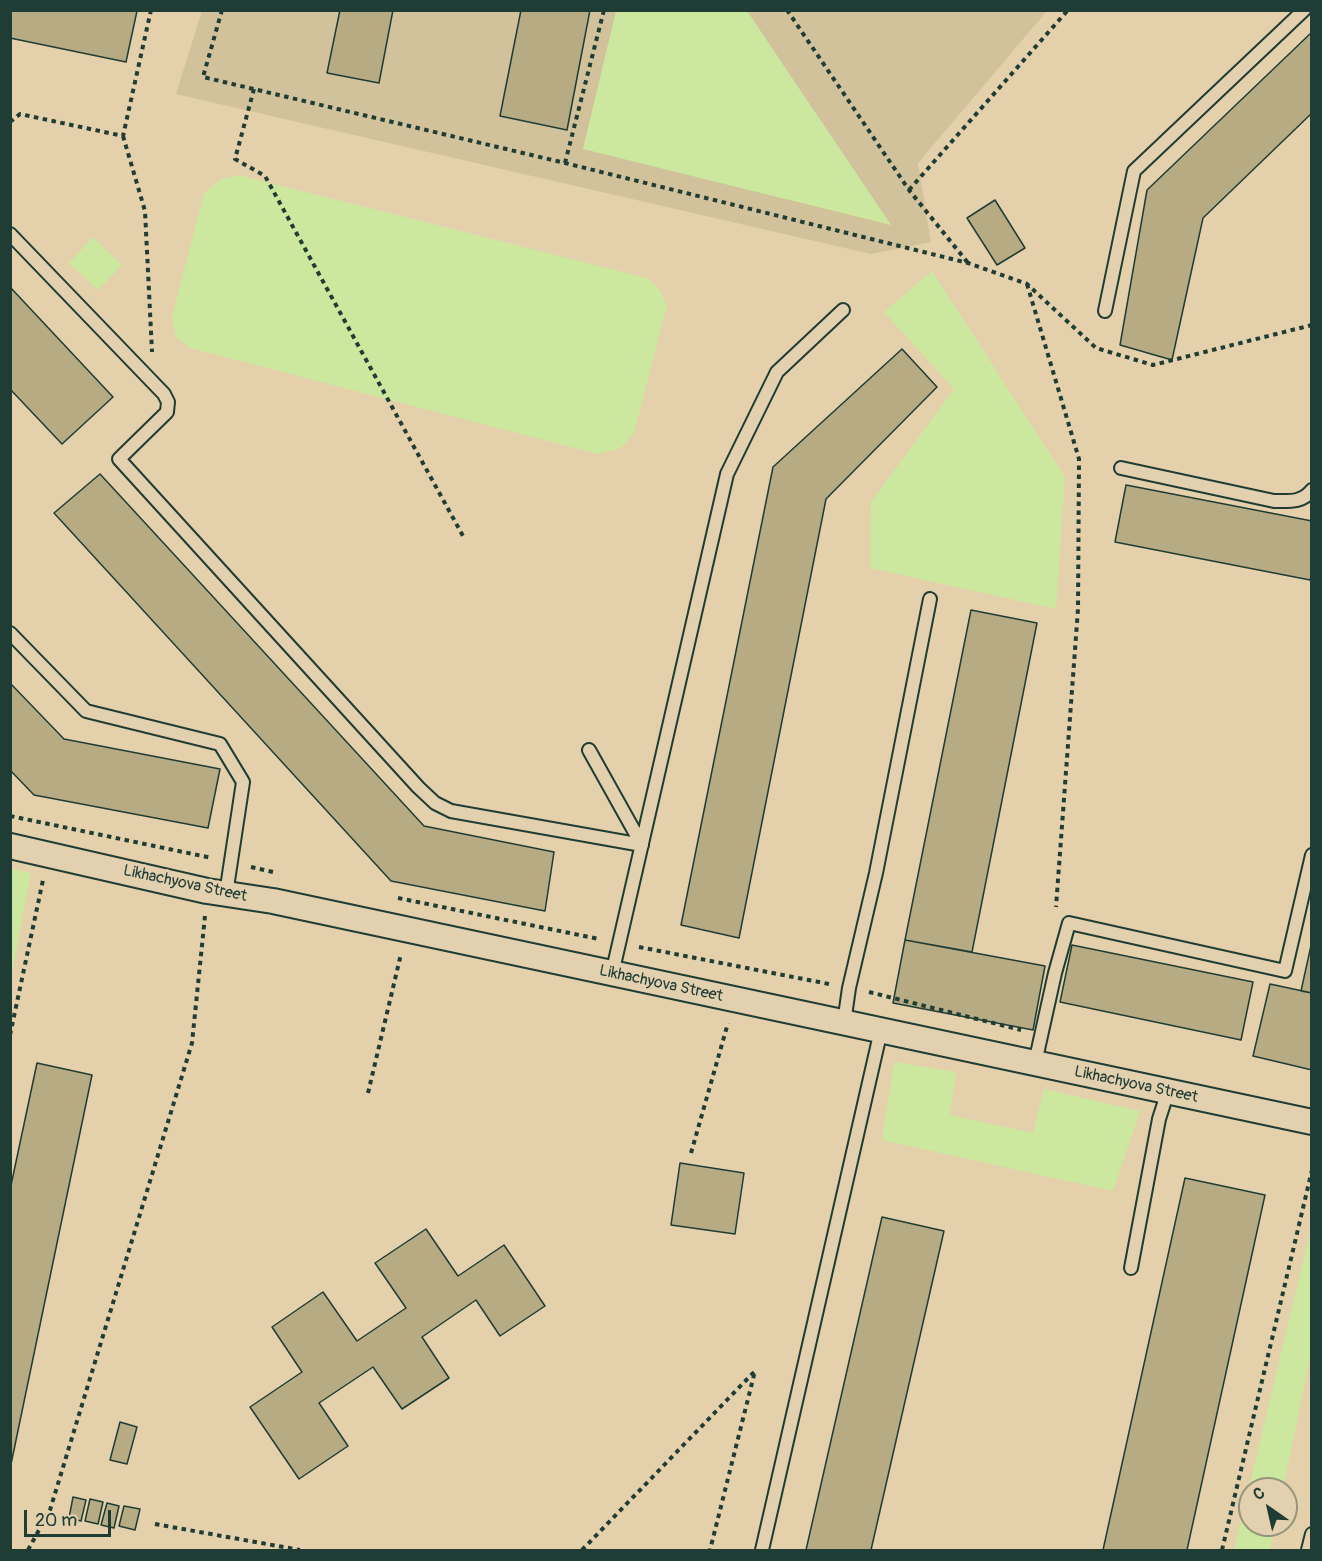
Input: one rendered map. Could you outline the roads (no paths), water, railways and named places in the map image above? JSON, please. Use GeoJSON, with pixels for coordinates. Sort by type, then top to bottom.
{"type":"FeatureCollection","features":[{"type":"Feature","properties":{"kind":"street","name":"Likhachyova Street"},"geometry":{"type":"LineString","coordinates":[[10,846],[217,892],[1311,1122]]}},
{"type":"Feature","properties":{"kind":"lane"},"geometry":{"type":"LineString","coordinates":[[1105,311],[1134,171],[1304,10]]}},
{"type":"Feature","properties":{"kind":"lane"},"geometry":{"type":"LineString","coordinates":[[10,234],[154,383],[168,402],[167,411],[119,459],[418,787],[435,803],[451,811],[642,845]]}},
{"type":"Feature","properties":{"kind":"lane"},"geometry":{"type":"LineString","coordinates":[[612,974],[727,474],[777,372],[843,310]]}},
{"type":"Feature","properties":{"kind":"lane"},"geometry":{"type":"LineString","coordinates":[[1121,468],[1274,501],[1296,502],[1309,494],[1311,490]]}},
{"type":"Feature","properties":{"kind":"lane"},"geometry":{"type":"LineString","coordinates":[[844,1023],[849,988],[876,873],[930,599]]}},
{"type":"Feature","properties":{"kind":"lane"},"geometry":{"type":"LineString","coordinates":[[10,633],[86,711],[220,744],[243,782],[231,862],[217,892]]}},
{"type":"Feature","properties":{"kind":"lane"},"geometry":{"type":"LineString","coordinates":[[589,750],[642,845]]}},
{"type":"Feature","properties":{"kind":"lane"},"geometry":{"type":"LineString","coordinates":[[1035,1063],[1055,973],[1069,923],[1285,971],[1311,855]]}},
{"type":"Feature","properties":{"kind":"lane"},"geometry":{"type":"LineString","coordinates":[[762,1551],[881,1030]]}},
{"type":"Feature","properties":{"kind":"lane"},"geometry":{"type":"LineString","coordinates":[[1131,1268],[1159,1119],[1168,1091]]}},
{"type":"Feature","properties":{"kind":"lane"},"geometry":{"type":"LineString","coordinates":[[1308,1551],[1311,1534]]}}]}
